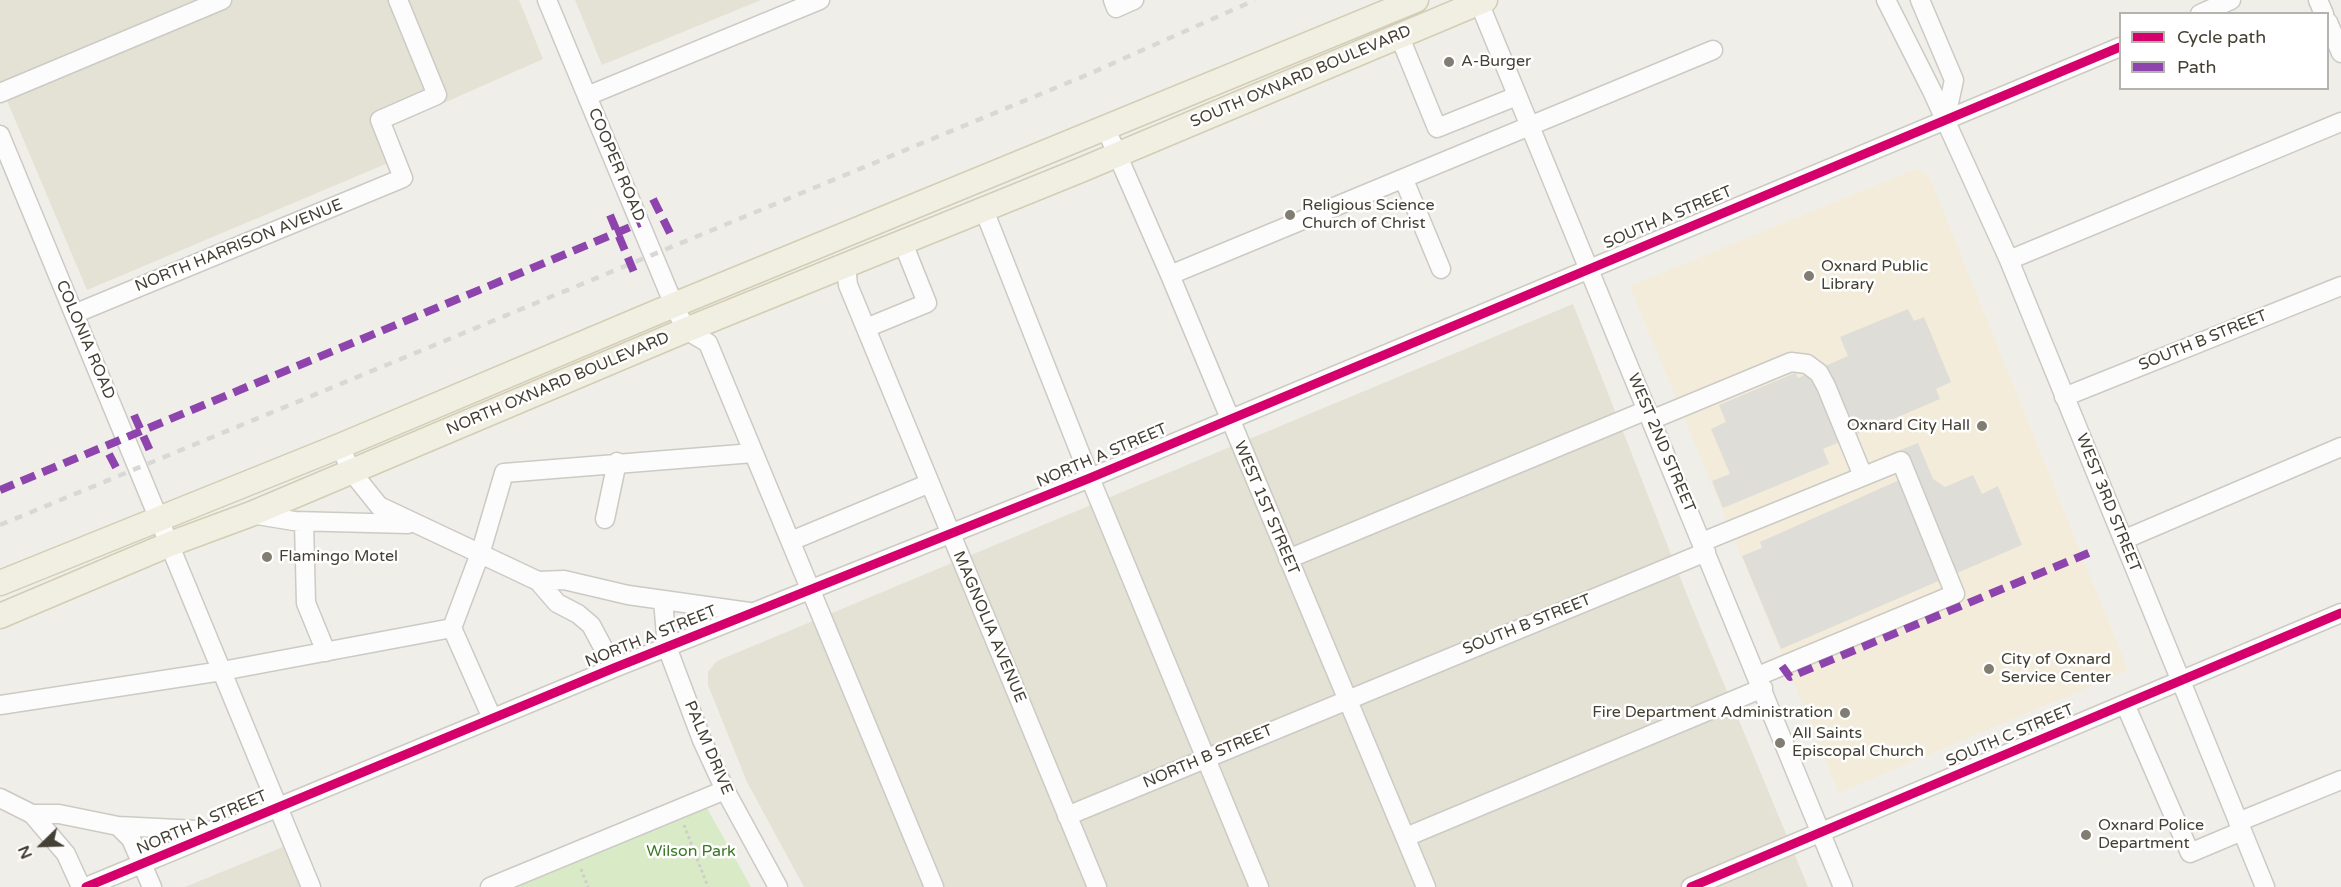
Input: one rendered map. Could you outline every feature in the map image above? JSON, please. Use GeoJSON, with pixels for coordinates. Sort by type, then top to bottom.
{"type":"FeatureCollection","features":[{"type":"Feature","properties":{"kind":"main road","name":"SOUTH OXNARD BOULEVARD"},"geometry":{"type":"LineString","coordinates":[[1106,129],[1309,42],[1416,0]]}},
{"type":"Feature","properties":{"kind":"main road","name":"SOUTH OXNARD BOULEVARD"},"geometry":{"type":"LineString","coordinates":[[1117,154],[1480,1]]}},
{"type":"Feature","properties":{"kind":"main road","name":"NORTH OXNARD BOULEVARD"},"geometry":{"type":"LineString","coordinates":[[0,583],[340,446],[849,232],[1106,129]]}},
{"type":"Feature","properties":{"kind":"main road","name":"NORTH OXNARD BOULEVARD"},"geometry":{"type":"LineString","coordinates":[[0,616],[170,544],[251,514],[686,330],[1117,154]]}},
{"type":"Feature","properties":{"kind":"main road"},"geometry":{"type":"LineString","coordinates":[[846,266],[849,232]]}},
{"type":"Feature","properties":{"kind":"street"},"geometry":{"type":"LineString","coordinates":[[0,93],[222,0]]}},
{"type":"Feature","properties":{"kind":"street","name":"NORTH HARRISON AVENUE"},"geometry":{"type":"LineString","coordinates":[[74,314],[403,178],[380,120],[437,95],[398,0]]}},
{"type":"Feature","properties":{"kind":"street","name":"COOPER ROAD"},"geometry":{"type":"LineString","coordinates":[[547,0],[686,330]]}},
{"type":"Feature","properties":{"kind":"street"},"geometry":{"type":"LineString","coordinates":[[587,96],[819,0]]}},
{"type":"Feature","properties":{"kind":"street"},"geometry":{"type":"LineString","coordinates":[[1113,0],[1116,8],[1134,0]]}},
{"type":"Feature","properties":{"kind":"street","name":"WEST 3RD STREET"},"geometry":{"type":"LineString","coordinates":[[1886,0],[2009,260],[2265,887]]}},
{"type":"Feature","properties":{"kind":"street"},"geometry":{"type":"LineString","coordinates":[[1920,0],[1954,80],[1945,122]]}},
{"type":"Feature","properties":{"kind":"street"},"geometry":{"type":"LineString","coordinates":[[2204,12],[2231,0]]}},
{"type":"Feature","properties":{"kind":"street","name":"WEST 2ND STREET"},"geometry":{"type":"LineString","coordinates":[[1480,1],[1529,126],[1843,887]]}},
{"type":"Feature","properties":{"kind":"street"},"geometry":{"type":"LineString","coordinates":[[2329,24],[2341,53]]}},
{"type":"Feature","properties":{"kind":"street"},"geometry":{"type":"LineString","coordinates":[[1399,35],[1437,128],[1517,96]]}},
{"type":"Feature","properties":{"kind":"street","name":"SOUTH A STREET"},"geometry":{"type":"LineString","coordinates":[[1228,418],[2119,48]]}},
{"type":"Feature","properties":{"kind":"street"},"geometry":{"type":"LineString","coordinates":[[1170,275],[1404,180],[1713,50]]}},
{"type":"Feature","properties":{"kind":"street"},"geometry":{"type":"LineString","coordinates":[[2009,260],[2341,122]]}},
{"type":"Feature","properties":{"kind":"street","name":"WEST 1ST STREET"},"geometry":{"type":"LineString","coordinates":[[1106,129],[1170,275],[1426,887]]}},
{"type":"Feature","properties":{"kind":"street","name":"COLONIA ROAD"},"geometry":{"type":"LineString","coordinates":[[0,135],[311,887]]}},
{"type":"Feature","properties":{"kind":"street"},"geometry":{"type":"LineString","coordinates":[[1404,180],[1441,269]]}},
{"type":"Feature","properties":{"kind":"street"},"geometry":{"type":"LineString","coordinates":[[984,210],[1090,478],[1259,887]]}},
{"type":"Feature","properties":{"kind":"street"},"geometry":{"type":"LineString","coordinates":[[866,328],[927,303],[903,243]]}},
{"type":"Feature","properties":{"kind":"street","name":"MAGNOLIA AVENUE"},"geometry":{"type":"LineString","coordinates":[[846,266],[848,285],[1097,887]]}},
{"type":"Feature","properties":{"kind":"street","name":"SOUTH B STREET"},"geometry":{"type":"LineString","coordinates":[[2064,397],[2341,286]]}},
{"type":"Feature","properties":{"kind":"street"},"geometry":{"type":"LineString","coordinates":[[686,330],[708,343],[934,887]]}},
{"type":"Feature","properties":{"kind":"street"},"geometry":{"type":"LineString","coordinates":[[1288,559],[1649,415],[1791,362],[1807,364],[1819,373],[1863,476]]}},
{"type":"Feature","properties":{"kind":"street","name":"NORTH A STREET"},"geometry":{"type":"LineString","coordinates":[[86,887],[667,646],[1090,478],[1228,418]]}},
{"type":"Feature","properties":{"kind":"street"},"geometry":{"type":"LineString","coordinates":[[340,446],[351,471],[379,506],[414,524],[481,551],[538,580],[557,603],[578,614],[591,625],[614,668]]}},
{"type":"Feature","properties":{"kind":"street"},"geometry":{"type":"LineString","coordinates":[[2123,540],[2341,447]]}},
{"type":"Feature","properties":{"kind":"street"},"geometry":{"type":"LineString","coordinates":[[492,718],[452,628],[481,551],[504,473],[617,462],[753,453]]}},
{"type":"Feature","properties":{"kind":"street","name":"SOUTH B STREET"},"geometry":{"type":"LineString","coordinates":[[1348,698],[1901,461],[1955,594],[1760,682]]}},
{"type":"Feature","properties":{"kind":"street"},"geometry":{"type":"LineString","coordinates":[[605,519],[617,462]]}},
{"type":"Feature","properties":{"kind":"street"},"geometry":{"type":"LineString","coordinates":[[791,541],[930,483]]}},
{"type":"Feature","properties":{"kind":"street"},"geometry":{"type":"LineString","coordinates":[[251,514],[304,522],[414,524]]}},
{"type":"Feature","properties":{"kind":"street"},"geometry":{"type":"LineString","coordinates":[[304,522],[306,603],[326,651]]}},
{"type":"Feature","properties":{"kind":"street"},"geometry":{"type":"LineString","coordinates":[[538,580],[564,580],[597,589],[751,612]]}},
{"type":"Feature","properties":{"kind":"street","name":"PALM DRIVE"},"geometry":{"type":"LineString","coordinates":[[663,600],[667,646],[702,740],[725,790],[778,887]]}},
{"type":"Feature","properties":{"kind":"street","name":"SOUTH C STREET"},"geometry":{"type":"LineString","coordinates":[[1691,887],[2341,613]]}},
{"type":"Feature","properties":{"kind":"street"},"geometry":{"type":"LineString","coordinates":[[0,705],[222,671],[452,628]]}},
{"type":"Feature","properties":{"kind":"street"},"geometry":{"type":"LineString","coordinates":[[1406,837],[1760,682]]}},
{"type":"Feature","properties":{"kind":"street","name":"NORTH B STREET"},"geometry":{"type":"LineString","coordinates":[[1067,816],[1348,698]]}},
{"type":"Feature","properties":{"kind":"street"},"geometry":{"type":"LineString","coordinates":[[2125,704],[2190,853],[2341,780]]}},
{"type":"Feature","properties":{"kind":"street"},"geometry":{"type":"LineString","coordinates":[[490,887],[725,790]]}},
{"type":"Feature","properties":{"kind":"street"},"geometry":{"type":"LineString","coordinates":[[0,798],[32,814],[66,854],[81,887]]}},
{"type":"Feature","properties":{"kind":"street"},"geometry":{"type":"LineString","coordinates":[[32,814],[59,814],[118,826],[222,831]]}},
{"type":"Feature","properties":{"kind":"street"},"geometry":{"type":"LineString","coordinates":[[118,826],[131,839],[152,887]]}},
{"type":"Feature","properties":{"kind":"path"},"geometry":{"type":"LineString","coordinates":[[678,810],[708,887]]}},
{"type":"Feature","properties":{"kind":"shaded area"},"geometry":{"type":"Polygon","coordinates":[[[0,0],[519,0],[543,59],[376,133],[388,163],[87,290],[0,84],[0,0]]]}},
{"type":"Feature","properties":{"kind":"shaded area"},"geometry":{"type":"Polygon","coordinates":[[[575,0],[761,0],[602,65],[575,0]]]}},
{"type":"Feature","properties":{"kind":"shaded area"},"geometry":{"type":"Polygon","coordinates":[[[1916,169],[1929,176],[2128,670],[1839,793],[1631,289],[1632,285],[1916,169]]]}},
{"type":"Feature","properties":{"kind":"shaded area"},"geometry":{"type":"Polygon","coordinates":[[[1573,304],[1687,595],[1808,887],[804,887],[747,782],[708,685],[708,672],[717,661],[1573,304]]]}},
{"type":"Feature","properties":{"kind":"shaded area"},"geometry":{"type":"Polygon","coordinates":[[[1908,309],[1914,321],[1924,317],[1951,382],[1936,389],[1940,399],[1823,449],[1829,464],[1723,508],[1712,481],[1730,474],[1711,429],[1726,422],[1719,405],[1795,373],[1798,378],[1848,356],[1840,337],[1908,309]]]}},
{"type":"Feature","properties":{"kind":"shaded area"},"geometry":{"type":"Polygon","coordinates":[[[1918,443],[1933,479],[1945,487],[1973,475],[1982,494],[1998,486],[2022,545],[1781,649],[1742,556],[1762,548],[1760,542],[1904,478],[1893,453],[1918,443]]]}},
{"type":"Feature","properties":{"kind":"shaded area"},"geometry":{"type":"Polygon","coordinates":[[[283,847],[300,887],[185,887],[283,847]]]}},
{"type":"Feature","properties":{"kind":"green space","name":"Wilson Park"},"geometry":{"type":"Polygon","coordinates":[[[707,808],[751,887],[516,887],[572,864],[707,808]]]}},
{"type":"Feature","properties":{"kind":"railway"},"geometry":{"type":"LineString","coordinates":[[0,525],[1089,74],[1255,0]]}},
{"type":"Feature","properties":{"kind":"marked path"},"geometry":{"type":"LineString","coordinates":[[653,199],[671,235]]}},
{"type":"Feature","properties":{"kind":"marked path"},"geometry":{"type":"LineString","coordinates":[[610,215],[636,277]]}},
{"type":"Feature","properties":{"kind":"marked path"},"geometry":{"type":"LineString","coordinates":[[0,490],[640,223]]}},
{"type":"Feature","properties":{"kind":"marked path"},"geometry":{"type":"LineString","coordinates":[[134,415],[150,451]]}},
{"type":"Feature","properties":{"kind":"marked path"},"geometry":{"type":"LineString","coordinates":[[109,454],[119,473]]}},
{"type":"Feature","properties":{"kind":"marked path"},"geometry":{"type":"LineString","coordinates":[[1782,666],[1790,677],[2091,552]]}},
{"type":"Feature","properties":{"kind":"cycle path"},"geometry":{"type":"LineString","coordinates":[[86,887],[614,668],[1090,478],[2119,47]]}},
{"type":"Feature","properties":{"kind":"cycle path"},"geometry":{"type":"LineString","coordinates":[[1691,887],[2341,613]]}},
{"type":"Feature","properties":{"kind":"place","name":"A-Burger"},"geometry":{"type":"Point","coordinates":[1449,62]}},
{"type":"Feature","properties":{"kind":"place","name":"Religious Science Church of Christ"},"geometry":{"type":"Point","coordinates":[1290,215]}},
{"type":"Feature","properties":{"kind":"place","name":"Oxnard Public Library"},"geometry":{"type":"Point","coordinates":[1809,276]}},
{"type":"Feature","properties":{"kind":"place","name":"Oxnard City Hall"},"geometry":{"type":"Point","coordinates":[1982,426]}},
{"type":"Feature","properties":{"kind":"place","name":"Flamingo Motel"},"geometry":{"type":"Point","coordinates":[267,557]}},
{"type":"Feature","properties":{"kind":"place","name":"City of Oxnard Service Center"},"geometry":{"type":"Point","coordinates":[1989,669]}},
{"type":"Feature","properties":{"kind":"place","name":"Fire Department Administration"},"geometry":{"type":"Point","coordinates":[1845,713]}},
{"type":"Feature","properties":{"kind":"place","name":"All Saints Episcopal Church"},"geometry":{"type":"Point","coordinates":[1780,743]}},
{"type":"Feature","properties":{"kind":"place","name":"Oxnard Police Department"},"geometry":{"type":"Point","coordinates":[2086,835]}}]}
